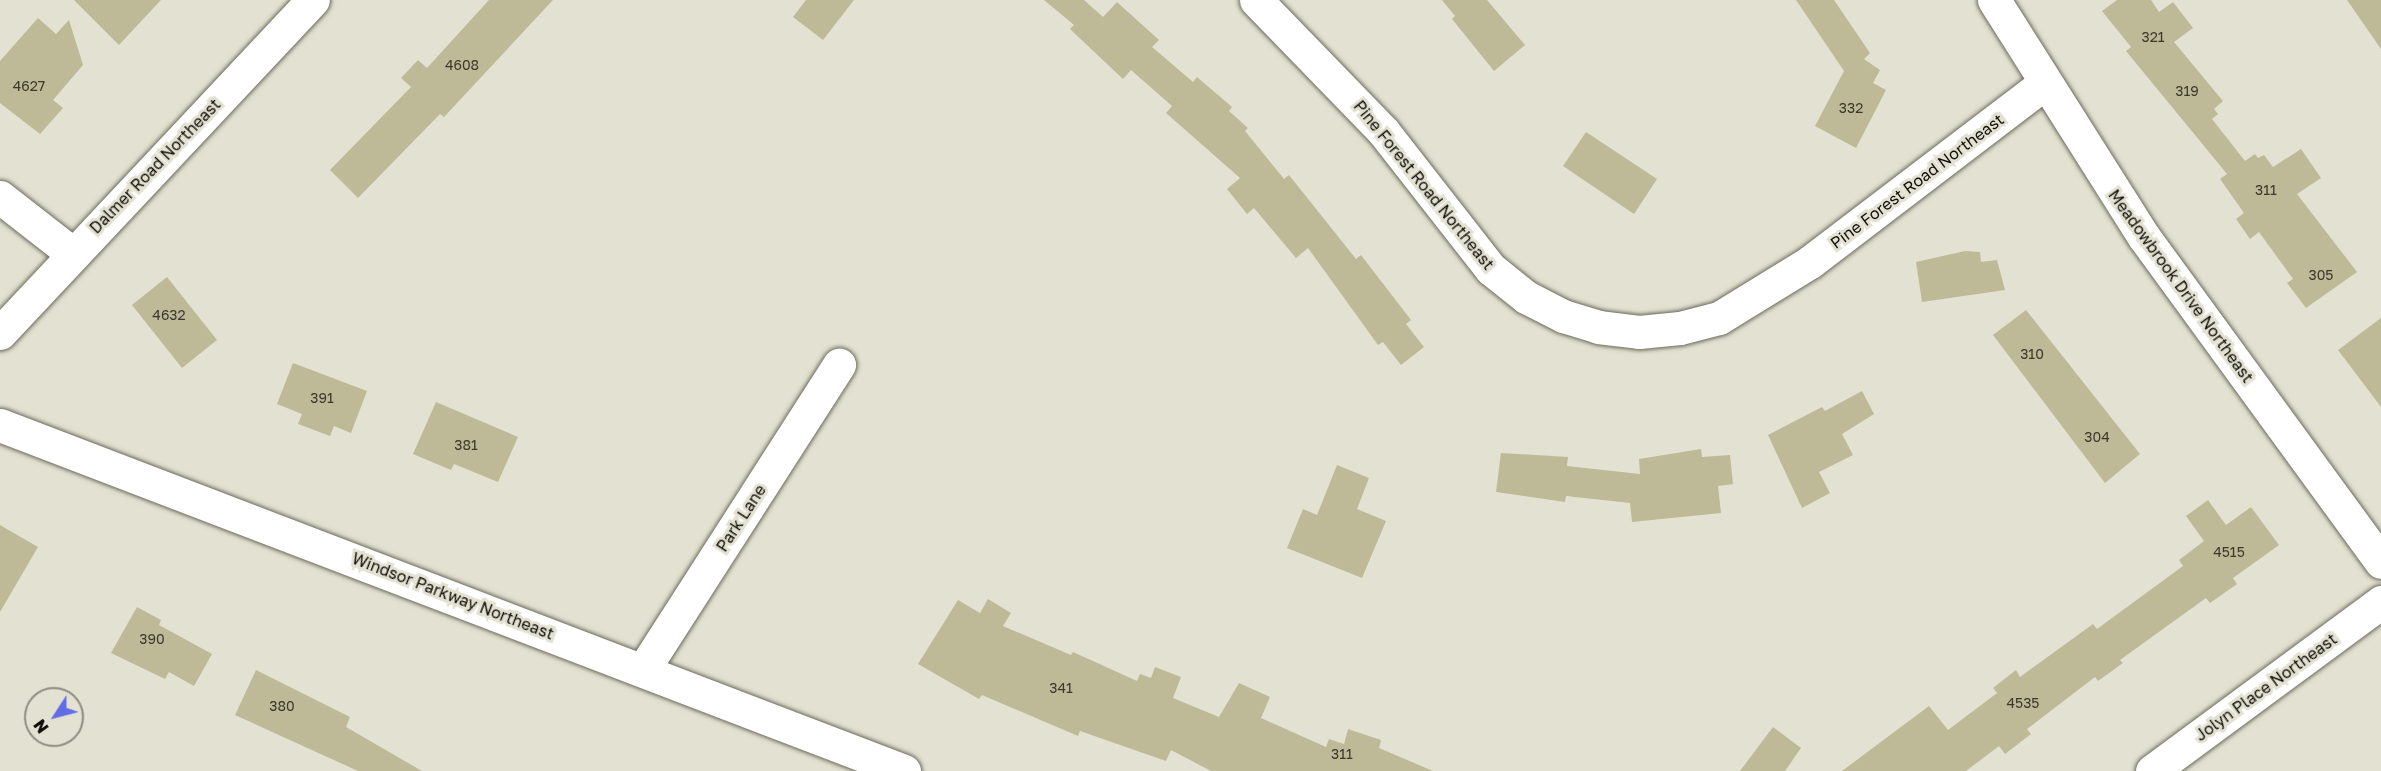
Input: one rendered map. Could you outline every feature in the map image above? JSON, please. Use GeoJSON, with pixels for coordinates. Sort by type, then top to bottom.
{"type":"FeatureCollection","features":[{"type":"Feature","properties":{"kind":"street","name":"Dalmer Road Northeast"},"geometry":{"type":"LineString","coordinates":[[0,333],[313,0]]}},
{"type":"Feature","properties":{"kind":"street","name":"Pine Forest Road Northeast"},"geometry":{"type":"LineString","coordinates":[[1256,0],[1383,131],[1491,269],[1526,297],[1563,316],[1598,327],[1639,332],[1680,328],[1719,318],[1810,262],[2045,83]]}},
{"type":"Feature","properties":{"kind":"street","name":"Meadowbrook Drive Northeast"},"geometry":{"type":"LineString","coordinates":[[1994,0],[2144,237],[2381,562]]}},
{"type":"Feature","properties":{"kind":"street"},"geometry":{"type":"LineString","coordinates":[[0,198],[72,254]]}},
{"type":"Feature","properties":{"kind":"street","name":"Park Lane"},"geometry":{"type":"LineString","coordinates":[[643,670],[839,365]]}},
{"type":"Feature","properties":{"kind":"street","name":"Windsor Parkway Northeast"},"geometry":{"type":"LineString","coordinates":[[0,425],[904,771]]}},
{"type":"Feature","properties":{"kind":"street","name":"Jolyn Place Northeast"},"geometry":{"type":"LineString","coordinates":[[2152,771],[2381,602]]}},
{"type":"Feature","properties":{"kind":"building"},"geometry":{"type":"Polygon","coordinates":[[[74,0],[161,0],[119,45],[74,0]]]}},
{"type":"Feature","properties":{"kind":"building"},"geometry":{"type":"Polygon","coordinates":[[[489,0],[553,0],[444,117],[440,114],[358,198],[330,170],[411,87],[401,78],[418,60],[427,68],[489,0]]]}},
{"type":"Feature","properties":{"kind":"building"},"geometry":{"type":"Polygon","coordinates":[[[806,0],[854,0],[823,40],[793,17],[806,0]]]}},
{"type":"Feature","properties":{"kind":"building"},"geometry":{"type":"Polygon","coordinates":[[[1044,0],[1084,0],[1103,17],[1117,2],[1159,40],[1152,47],[1193,82],[1197,77],[1232,107],[1229,111],[1248,128],[1245,131],[1284,179],[1289,175],[1356,259],[1361,255],[1411,320],[1406,324],[1424,347],[1401,365],[1383,342],[1378,345],[1308,248],[1296,258],[1254,208],[1247,214],[1227,189],[1240,178],[1166,113],[1172,106],[1131,70],[1123,79],[1070,29],[1074,25],[1044,0]]]}},
{"type":"Feature","properties":{"kind":"building"},"geometry":{"type":"Polygon","coordinates":[[[1442,0],[1487,0],[1525,45],[1494,71],[1452,19],[1455,16],[1442,0]]]}},
{"type":"Feature","properties":{"kind":"building"},"geometry":{"type":"Polygon","coordinates":[[[1796,0],[1834,0],[1870,53],[1864,59],[1880,70],[1873,83],[1886,90],[1856,148],[1815,126],[1844,71],[1796,0]]]}},
{"type":"Feature","properties":{"kind":"building"},"geometry":{"type":"Polygon","coordinates":[[[2117,0],[2151,0],[2159,12],[2173,2],[2193,28],[2174,42],[2223,101],[2214,109],[2218,114],[2212,119],[2245,161],[2255,154],[2258,158],[2264,155],[2273,167],[2301,149],[2321,178],[2297,194],[2357,272],[2306,308],[2287,283],[2293,279],[2259,232],[2250,239],[2236,219],[2244,213],[2220,179],[2227,174],[2126,51],[2131,47],[2102,11],[2117,0]]]}},
{"type":"Feature","properties":{"kind":"building"},"geometry":{"type":"Polygon","coordinates":[[[2347,0],[2381,0],[2381,49],[2347,0]]]}},
{"type":"Feature","properties":{"kind":"building"},"geometry":{"type":"Polygon","coordinates":[[[38,18],[56,34],[69,20],[83,65],[53,100],[63,108],[40,134],[0,103],[0,61],[38,18]]]}},
{"type":"Feature","properties":{"kind":"building"},"geometry":{"type":"Polygon","coordinates":[[[1586,132],[1657,179],[1634,214],[1563,166],[1586,132]]]}},
{"type":"Feature","properties":{"kind":"building"},"geometry":{"type":"Polygon","coordinates":[[[1965,251],[1980,252],[1981,262],[1997,260],[2005,290],[1922,302],[1916,262],[1965,251]]]}},
{"type":"Feature","properties":{"kind":"building"},"geometry":{"type":"Polygon","coordinates":[[[167,277],[217,340],[182,368],[132,305],[167,277]]]}},
{"type":"Feature","properties":{"kind":"building"},"geometry":{"type":"Polygon","coordinates":[[[2026,310],[2140,454],[2105,483],[1993,335],[2026,310]]]}},
{"type":"Feature","properties":{"kind":"building"},"geometry":{"type":"Polygon","coordinates":[[[2381,318],[2381,407],[2338,350],[2381,318]]]}},
{"type":"Feature","properties":{"kind":"building"},"geometry":{"type":"Polygon","coordinates":[[[293,363],[367,391],[351,433],[334,426],[330,436],[298,424],[302,414],[277,404],[293,363]]]}},
{"type":"Feature","properties":{"kind":"building"},"geometry":{"type":"Polygon","coordinates":[[[1862,391],[1874,414],[1842,434],[1853,455],[1819,472],[1830,493],[1802,508],[1768,435],[1822,407],[1825,411],[1862,391]]]}},
{"type":"Feature","properties":{"kind":"building"},"geometry":{"type":"Polygon","coordinates":[[[436,402],[518,437],[498,482],[454,464],[451,470],[413,454],[436,402]]]}},
{"type":"Feature","properties":{"kind":"building"},"geometry":{"type":"Polygon","coordinates":[[[1701,449],[1702,457],[1730,455],[1733,484],[1718,486],[1721,513],[1632,522],[1630,503],[1566,496],[1565,502],[1496,492],[1501,453],[1568,457],[1567,466],[1640,474],[1639,459],[1701,449]]]}},
{"type":"Feature","properties":{"kind":"building"},"geometry":{"type":"Polygon","coordinates":[[[1337,465],[1369,478],[1357,509],[1386,521],[1362,578],[1287,548],[1303,509],[1317,515],[1337,465]]]}},
{"type":"Feature","properties":{"kind":"building"},"geometry":{"type":"Polygon","coordinates":[[[2208,500],[2226,525],[2251,507],[2279,545],[2233,578],[2237,584],[2210,603],[2206,598],[2120,660],[2123,663],[2098,681],[2095,677],[2027,729],[2031,734],[2005,754],[1999,746],[1966,771],[1842,771],[1929,706],[1948,730],[1997,693],[1993,688],[2016,670],[2020,677],[2093,624],[2097,629],[2183,566],[2179,560],[2204,541],[2186,516],[2208,500]]]}},
{"type":"Feature","properties":{"kind":"building"},"geometry":{"type":"Polygon","coordinates":[[[0,525],[38,547],[0,612],[0,525]]]}},
{"type":"Feature","properties":{"kind":"building"},"geometry":{"type":"Polygon","coordinates":[[[988,599],[1011,613],[1003,626],[1071,655],[1073,652],[1137,681],[1140,674],[1151,678],[1155,667],[1181,677],[1173,698],[1219,717],[1239,683],[1270,697],[1261,718],[1326,747],[1329,739],[1344,744],[1348,729],[1381,740],[1379,748],[1433,771],[1211,771],[1171,750],[1166,761],[1080,731],[1078,736],[982,695],[979,699],[918,664],[958,600],[980,613],[988,599]]]}},
{"type":"Feature","properties":{"kind":"building"},"geometry":{"type":"Polygon","coordinates":[[[137,607],[161,620],[159,625],[212,654],[194,686],[169,672],[165,679],[111,653],[137,607]]]}},
{"type":"Feature","properties":{"kind":"building"},"geometry":{"type":"Polygon","coordinates":[[[256,670],[350,717],[346,727],[422,771],[358,771],[235,715],[256,670]]]}},
{"type":"Feature","properties":{"kind":"building"},"geometry":{"type":"Polygon","coordinates":[[[1773,727],[1801,748],[1785,771],[1740,771],[1773,727]]]}}]}
